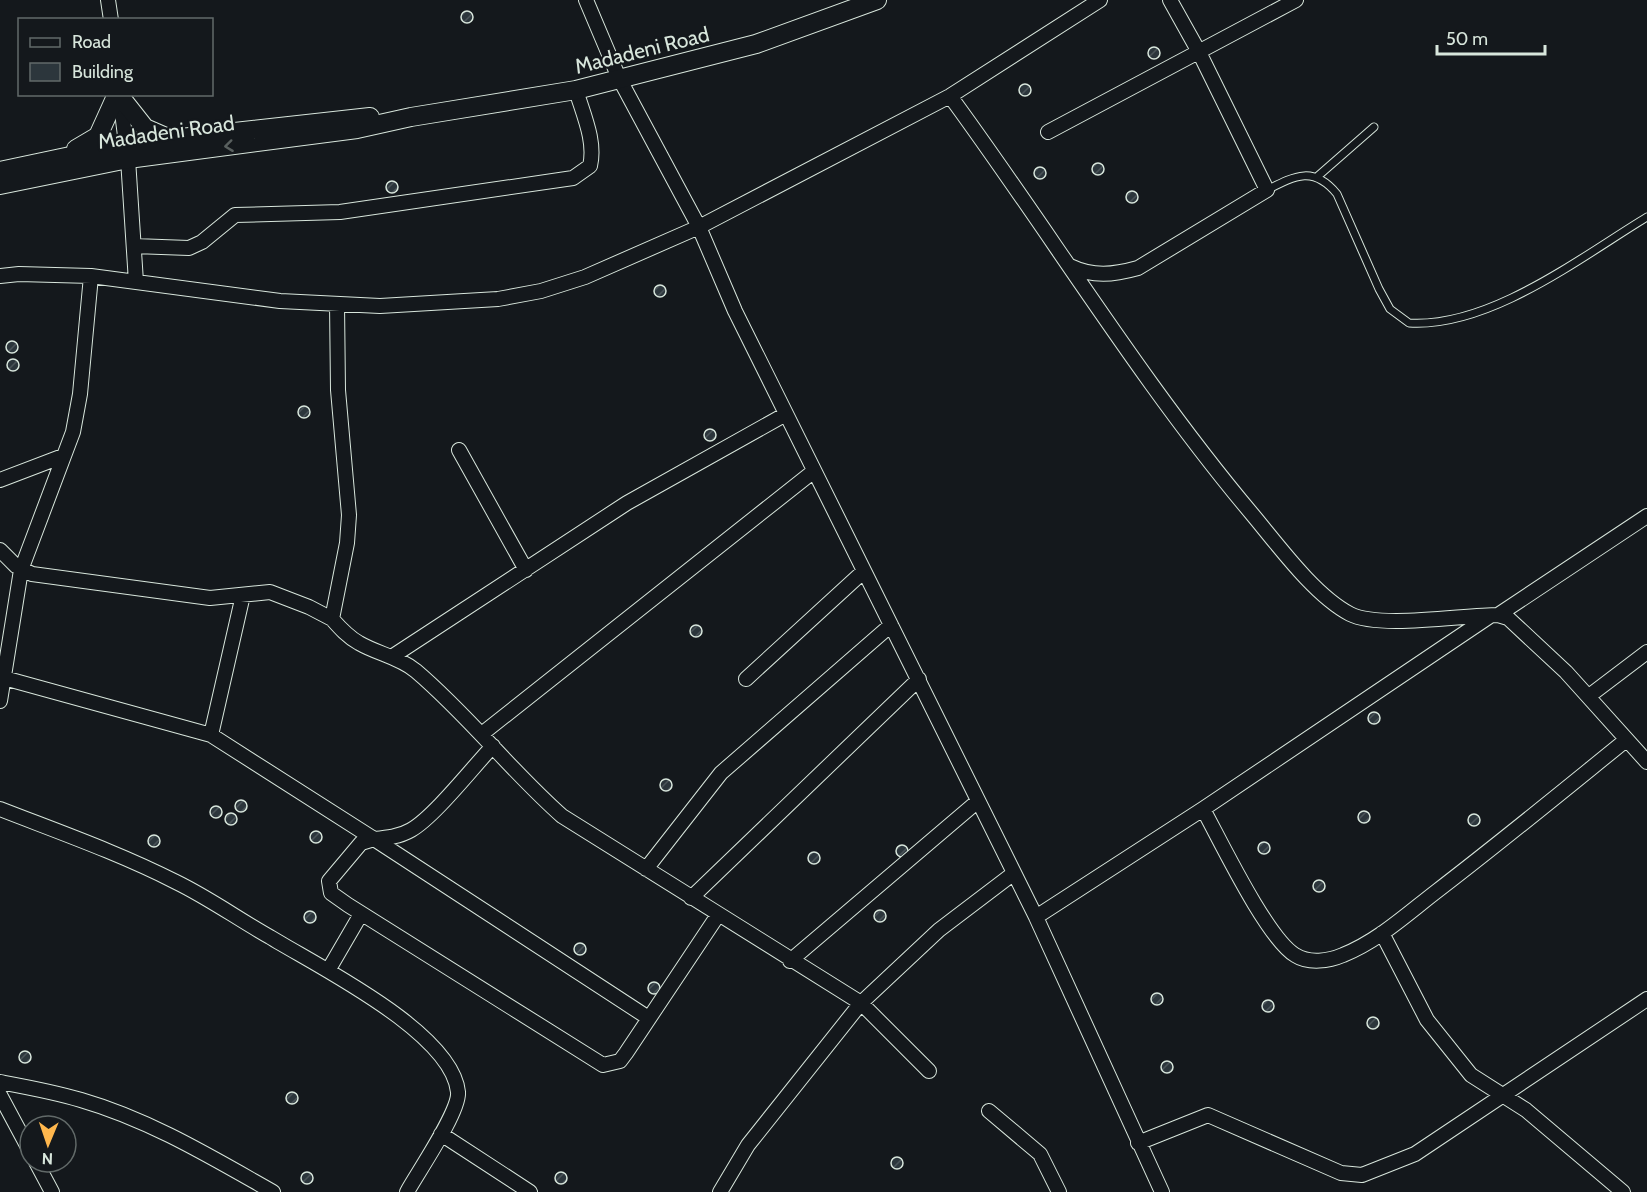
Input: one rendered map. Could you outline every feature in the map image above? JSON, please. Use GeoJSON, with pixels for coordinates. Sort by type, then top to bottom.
{"type":"FeatureCollection","features":[{"type":"Feature","properties":{"kind":"street"},"geometry":{"type":"LineString","coordinates":[[108,0],[111,18]]}},
{"type":"Feature","properties":{"kind":"street"},"geometry":{"type":"LineString","coordinates":[[586,0],[620,78],[699,227],[735,311],[1036,917],[1162,1192]]}},
{"type":"Feature","properties":{"kind":"street","name":"Madadeni Road"},"geometry":{"type":"LineString","coordinates":[[0,171],[58,159],[357,129],[411,117],[576,90],[756,44],[852,5],[877,0]]}},
{"type":"Feature","properties":{"kind":"street"},"geometry":{"type":"LineString","coordinates":[[0,276],[19,274],[91,276],[280,301],[380,306],[498,299],[541,291],[585,277],[699,227],[950,96],[1100,0]]}},
{"type":"Feature","properties":{"kind":"street"},"geometry":{"type":"LineString","coordinates":[[1070,266],[1099,275],[1137,268],[1267,190],[1199,52],[1170,0]]}},
{"type":"Feature","properties":{"kind":"street"},"geometry":{"type":"LineString","coordinates":[[1048,132],[1296,0]]}},
{"type":"Feature","properties":{"kind":"street"},"geometry":{"type":"LineString","coordinates":[[134,246],[172,249],[196,246],[235,215],[340,212],[573,178],[590,166],[592,158],[590,139],[576,90]]}},
{"type":"Feature","properties":{"kind":"street"},"geometry":{"type":"LineString","coordinates":[[58,159],[98,136],[118,96]]}},
{"type":"Feature","properties":{"kind":"street"},"geometry":{"type":"LineString","coordinates":[[119,96],[127,151],[136,282]]}},
{"type":"Feature","properties":{"kind":"street"},"geometry":{"type":"LineString","coordinates":[[120,96],[145,128],[170,139]]}},
{"type":"Feature","properties":{"kind":"street"},"geometry":{"type":"LineString","coordinates":[[950,96],[1038,217],[1105,321],[1202,454],[1298,570],[1349,614],[1397,620],[1495,615],[1512,621],[1589,696],[1647,762]]}},
{"type":"Feature","properties":{"kind":"street","name":"Madadeni Road"},"geometry":{"type":"LineString","coordinates":[[0,185],[170,139],[351,117],[411,117]]}},
{"type":"Feature","properties":{"kind":"street"},"geometry":{"type":"LineString","coordinates":[[0,701],[21,570],[73,432],[80,394],[91,276]]}},
{"type":"Feature","properties":{"kind":"street"},"geometry":{"type":"LineString","coordinates":[[332,619],[347,543],[349,515],[338,390],[337,304]]}},
{"type":"Feature","properties":{"kind":"street"},"geometry":{"type":"LineString","coordinates":[[393,656],[627,503],[786,414]]}},
{"type":"Feature","properties":{"kind":"street"},"geometry":{"type":"LineString","coordinates":[[459,450],[526,570]]}},
{"type":"Feature","properties":{"kind":"street"},"geometry":{"type":"LineString","coordinates":[[0,480],[63,456]]}},
{"type":"Feature","properties":{"kind":"street"},"geometry":{"type":"LineString","coordinates":[[483,733],[814,471]]}},
{"type":"Feature","properties":{"kind":"street"},"geometry":{"type":"LineString","coordinates":[[1036,917],[1647,516]]}},
{"type":"Feature","properties":{"kind":"street"},"geometry":{"type":"LineString","coordinates":[[0,550],[21,570],[32,574],[210,598],[243,595],[257,591],[278,594],[332,619],[359,644],[393,656],[415,670],[483,733],[531,788],[562,816],[790,961],[861,1003],[929,1071]]}},
{"type":"Feature","properties":{"kind":"street"},"geometry":{"type":"LineString","coordinates":[[746,679],[864,572]]}},
{"type":"Feature","properties":{"kind":"street"},"geometry":{"type":"LineString","coordinates":[[211,735],[243,595]]}},
{"type":"Feature","properties":{"kind":"street"},"geometry":{"type":"LineString","coordinates":[[646,869],[721,773],[891,625]]}},
{"type":"Feature","properties":{"kind":"street"},"geometry":{"type":"LineString","coordinates":[[1589,696],[1647,652]]}},
{"type":"Feature","properties":{"kind":"street"},"geometry":{"type":"LineString","coordinates":[[4,678],[211,735],[647,1017]]}},
{"type":"Feature","properties":{"kind":"street"},"geometry":{"type":"LineString","coordinates":[[691,898],[919,679]]}},
{"type":"Feature","properties":{"kind":"street"},"geometry":{"type":"LineString","coordinates":[[1203,809],[1272,931],[1297,956],[1314,961],[1330,960],[1358,948],[1382,933],[1511,835],[1626,740]]}},
{"type":"Feature","properties":{"kind":"street"},"geometry":{"type":"LineString","coordinates":[[493,746],[411,830],[393,837],[361,843],[329,881],[331,893],[603,1065],[620,1061],[647,1017],[718,915]]}},
{"type":"Feature","properties":{"kind":"street"},"geometry":{"type":"LineString","coordinates":[[790,961],[978,801]]}},
{"type":"Feature","properties":{"kind":"street"},"geometry":{"type":"LineString","coordinates":[[0,809],[110,852],[176,882],[329,969],[397,1015],[440,1056],[455,1078],[459,1094],[441,1134],[407,1192]]}},
{"type":"Feature","properties":{"kind":"street"},"geometry":{"type":"LineString","coordinates":[[720,1192],[748,1144],[861,1003],[939,930],[1014,873]]}},
{"type":"Feature","properties":{"kind":"street"},"geometry":{"type":"LineString","coordinates":[[329,969],[361,914]]}},
{"type":"Feature","properties":{"kind":"street"},"geometry":{"type":"LineString","coordinates":[[1382,933],[1405,981],[1443,1043],[1471,1075],[1555,1132],[1623,1192]]}},
{"type":"Feature","properties":{"kind":"street"},"geometry":{"type":"LineString","coordinates":[[1138,1143],[1208,1115],[1341,1173],[1362,1175],[1415,1154],[1647,999]]}},
{"type":"Feature","properties":{"kind":"street"},"geometry":{"type":"LineString","coordinates":[[0,1082],[82,1100],[148,1124],[190,1145],[265,1190]]}},
{"type":"Feature","properties":{"kind":"street"},"geometry":{"type":"LineString","coordinates":[[0,1095],[18,1129]]}},
{"type":"Feature","properties":{"kind":"street"},"geometry":{"type":"LineString","coordinates":[[989,1111],[1040,1154],[1059,1192]]}},
{"type":"Feature","properties":{"kind":"street"},"geometry":{"type":"LineString","coordinates":[[441,1134],[530,1192]]}},
{"type":"Feature","properties":{"kind":"street"},"geometry":{"type":"LineString","coordinates":[[42,1174],[52,1192]]}},
{"type":"Feature","properties":{"kind":"lane"},"geometry":{"type":"LineString","coordinates":[[1267,190],[1300,176],[1318,176],[1374,127]]}},
{"type":"Feature","properties":{"kind":"lane"},"geometry":{"type":"LineString","coordinates":[[1318,176],[1337,194],[1390,309],[1409,323],[1442,321],[1508,299],[1581,259],[1647,217]]}},
{"type":"Feature","properties":{"kind":"building"},"geometry":{"type":"Polygon","coordinates":[[[469,11],[473,17],[469,23],[465,23],[461,15],[469,11]]]}},
{"type":"Feature","properties":{"kind":"building"},"geometry":{"type":"Polygon","coordinates":[[[1156,47],[1160,53],[1156,59],[1152,59],[1148,51],[1156,47]]]}},
{"type":"Feature","properties":{"kind":"building"},"geometry":{"type":"Polygon","coordinates":[[[1027,84],[1031,90],[1027,96],[1023,96],[1019,88],[1027,84]]]}},
{"type":"Feature","properties":{"kind":"building"},"geometry":{"type":"Polygon","coordinates":[[[1100,163],[1104,169],[1100,175],[1096,175],[1092,167],[1100,163]]]}},
{"type":"Feature","properties":{"kind":"building"},"geometry":{"type":"Polygon","coordinates":[[[1042,167],[1046,173],[1042,179],[1038,179],[1034,171],[1042,167]]]}},
{"type":"Feature","properties":{"kind":"building"},"geometry":{"type":"Polygon","coordinates":[[[394,181],[398,187],[394,193],[390,193],[386,185],[394,181]]]}},
{"type":"Feature","properties":{"kind":"building"},"geometry":{"type":"Polygon","coordinates":[[[1134,191],[1138,197],[1134,203],[1130,203],[1126,195],[1134,191]]]}},
{"type":"Feature","properties":{"kind":"building"},"geometry":{"type":"Polygon","coordinates":[[[662,285],[666,291],[662,297],[658,297],[654,289],[662,285]]]}},
{"type":"Feature","properties":{"kind":"building"},"geometry":{"type":"Polygon","coordinates":[[[14,341],[18,347],[14,353],[10,353],[6,345],[14,341]]]}},
{"type":"Feature","properties":{"kind":"building"},"geometry":{"type":"Polygon","coordinates":[[[15,359],[19,365],[15,371],[11,371],[7,363],[15,359]]]}},
{"type":"Feature","properties":{"kind":"building"},"geometry":{"type":"Polygon","coordinates":[[[306,406],[310,412],[306,418],[302,418],[298,410],[306,406]]]}},
{"type":"Feature","properties":{"kind":"building"},"geometry":{"type":"Polygon","coordinates":[[[712,429],[716,435],[712,441],[708,441],[704,433],[712,429]]]}},
{"type":"Feature","properties":{"kind":"building"},"geometry":{"type":"Polygon","coordinates":[[[698,625],[702,631],[698,637],[694,637],[690,629],[698,625]]]}},
{"type":"Feature","properties":{"kind":"building"},"geometry":{"type":"Polygon","coordinates":[[[1376,712],[1380,718],[1376,724],[1372,724],[1368,716],[1376,712]]]}},
{"type":"Feature","properties":{"kind":"building"},"geometry":{"type":"Polygon","coordinates":[[[668,779],[672,785],[668,791],[664,791],[660,783],[668,779]]]}},
{"type":"Feature","properties":{"kind":"building"},"geometry":{"type":"Polygon","coordinates":[[[243,800],[247,806],[243,812],[239,812],[235,804],[243,800]]]}},
{"type":"Feature","properties":{"kind":"building"},"geometry":{"type":"Polygon","coordinates":[[[218,806],[222,812],[218,818],[214,818],[210,810],[218,806]]]}},
{"type":"Feature","properties":{"kind":"building"},"geometry":{"type":"Polygon","coordinates":[[[1366,811],[1370,817],[1366,823],[1362,823],[1358,815],[1366,811]]]}},
{"type":"Feature","properties":{"kind":"building"},"geometry":{"type":"Polygon","coordinates":[[[233,813],[237,819],[233,825],[229,825],[225,817],[233,813]]]}},
{"type":"Feature","properties":{"kind":"building"},"geometry":{"type":"Polygon","coordinates":[[[1476,814],[1480,820],[1476,826],[1472,826],[1468,818],[1476,814]]]}},
{"type":"Feature","properties":{"kind":"building"},"geometry":{"type":"Polygon","coordinates":[[[318,831],[322,837],[318,843],[314,843],[310,835],[318,831]]]}},
{"type":"Feature","properties":{"kind":"building"},"geometry":{"type":"Polygon","coordinates":[[[156,835],[160,841],[156,847],[152,847],[148,839],[156,835]]]}},
{"type":"Feature","properties":{"kind":"building"},"geometry":{"type":"Polygon","coordinates":[[[1266,842],[1270,848],[1266,854],[1262,854],[1258,846],[1266,842]]]}},
{"type":"Feature","properties":{"kind":"building"},"geometry":{"type":"Polygon","coordinates":[[[902,845],[908,851],[902,857],[896,851],[902,845]]]}},
{"type":"Feature","properties":{"kind":"building"},"geometry":{"type":"Polygon","coordinates":[[[816,852],[820,858],[816,864],[812,864],[808,856],[816,852]]]}},
{"type":"Feature","properties":{"kind":"building"},"geometry":{"type":"Polygon","coordinates":[[[1321,880],[1325,886],[1321,892],[1317,892],[1313,884],[1321,880]]]}},
{"type":"Feature","properties":{"kind":"building"},"geometry":{"type":"Polygon","coordinates":[[[882,910],[886,916],[882,922],[878,922],[874,914],[882,910]]]}},
{"type":"Feature","properties":{"kind":"building"},"geometry":{"type":"Polygon","coordinates":[[[312,911],[316,917],[312,923],[308,923],[304,915],[312,911]]]}},
{"type":"Feature","properties":{"kind":"building"},"geometry":{"type":"Polygon","coordinates":[[[582,943],[586,949],[582,955],[578,955],[574,947],[582,943]]]}},
{"type":"Feature","properties":{"kind":"building"},"geometry":{"type":"Polygon","coordinates":[[[656,982],[660,988],[656,994],[652,994],[648,986],[656,982]]]}},
{"type":"Feature","properties":{"kind":"building"},"geometry":{"type":"Polygon","coordinates":[[[1159,993],[1163,999],[1159,1005],[1155,1005],[1151,997],[1159,993]]]}},
{"type":"Feature","properties":{"kind":"building"},"geometry":{"type":"Polygon","coordinates":[[[1270,1000],[1274,1006],[1270,1012],[1266,1012],[1262,1004],[1270,1000]]]}},
{"type":"Feature","properties":{"kind":"building"},"geometry":{"type":"Polygon","coordinates":[[[1375,1017],[1379,1023],[1375,1029],[1371,1029],[1367,1021],[1375,1017]]]}},
{"type":"Feature","properties":{"kind":"building"},"geometry":{"type":"Polygon","coordinates":[[[27,1051],[31,1057],[27,1063],[23,1063],[19,1055],[27,1051]]]}},
{"type":"Feature","properties":{"kind":"building"},"geometry":{"type":"Polygon","coordinates":[[[1169,1061],[1173,1067],[1169,1073],[1165,1073],[1161,1065],[1169,1061]]]}},
{"type":"Feature","properties":{"kind":"building"},"geometry":{"type":"Polygon","coordinates":[[[294,1092],[298,1098],[294,1104],[290,1104],[286,1096],[294,1092]]]}},
{"type":"Feature","properties":{"kind":"building"},"geometry":{"type":"Polygon","coordinates":[[[899,1157],[903,1163],[899,1169],[895,1169],[891,1161],[899,1157]]]}},
{"type":"Feature","properties":{"kind":"building"},"geometry":{"type":"Polygon","coordinates":[[[309,1172],[313,1178],[309,1184],[305,1184],[301,1176],[309,1172]]]}},
{"type":"Feature","properties":{"kind":"building"},"geometry":{"type":"Polygon","coordinates":[[[563,1172],[567,1178],[563,1184],[559,1184],[555,1176],[563,1172]]]}}]}
